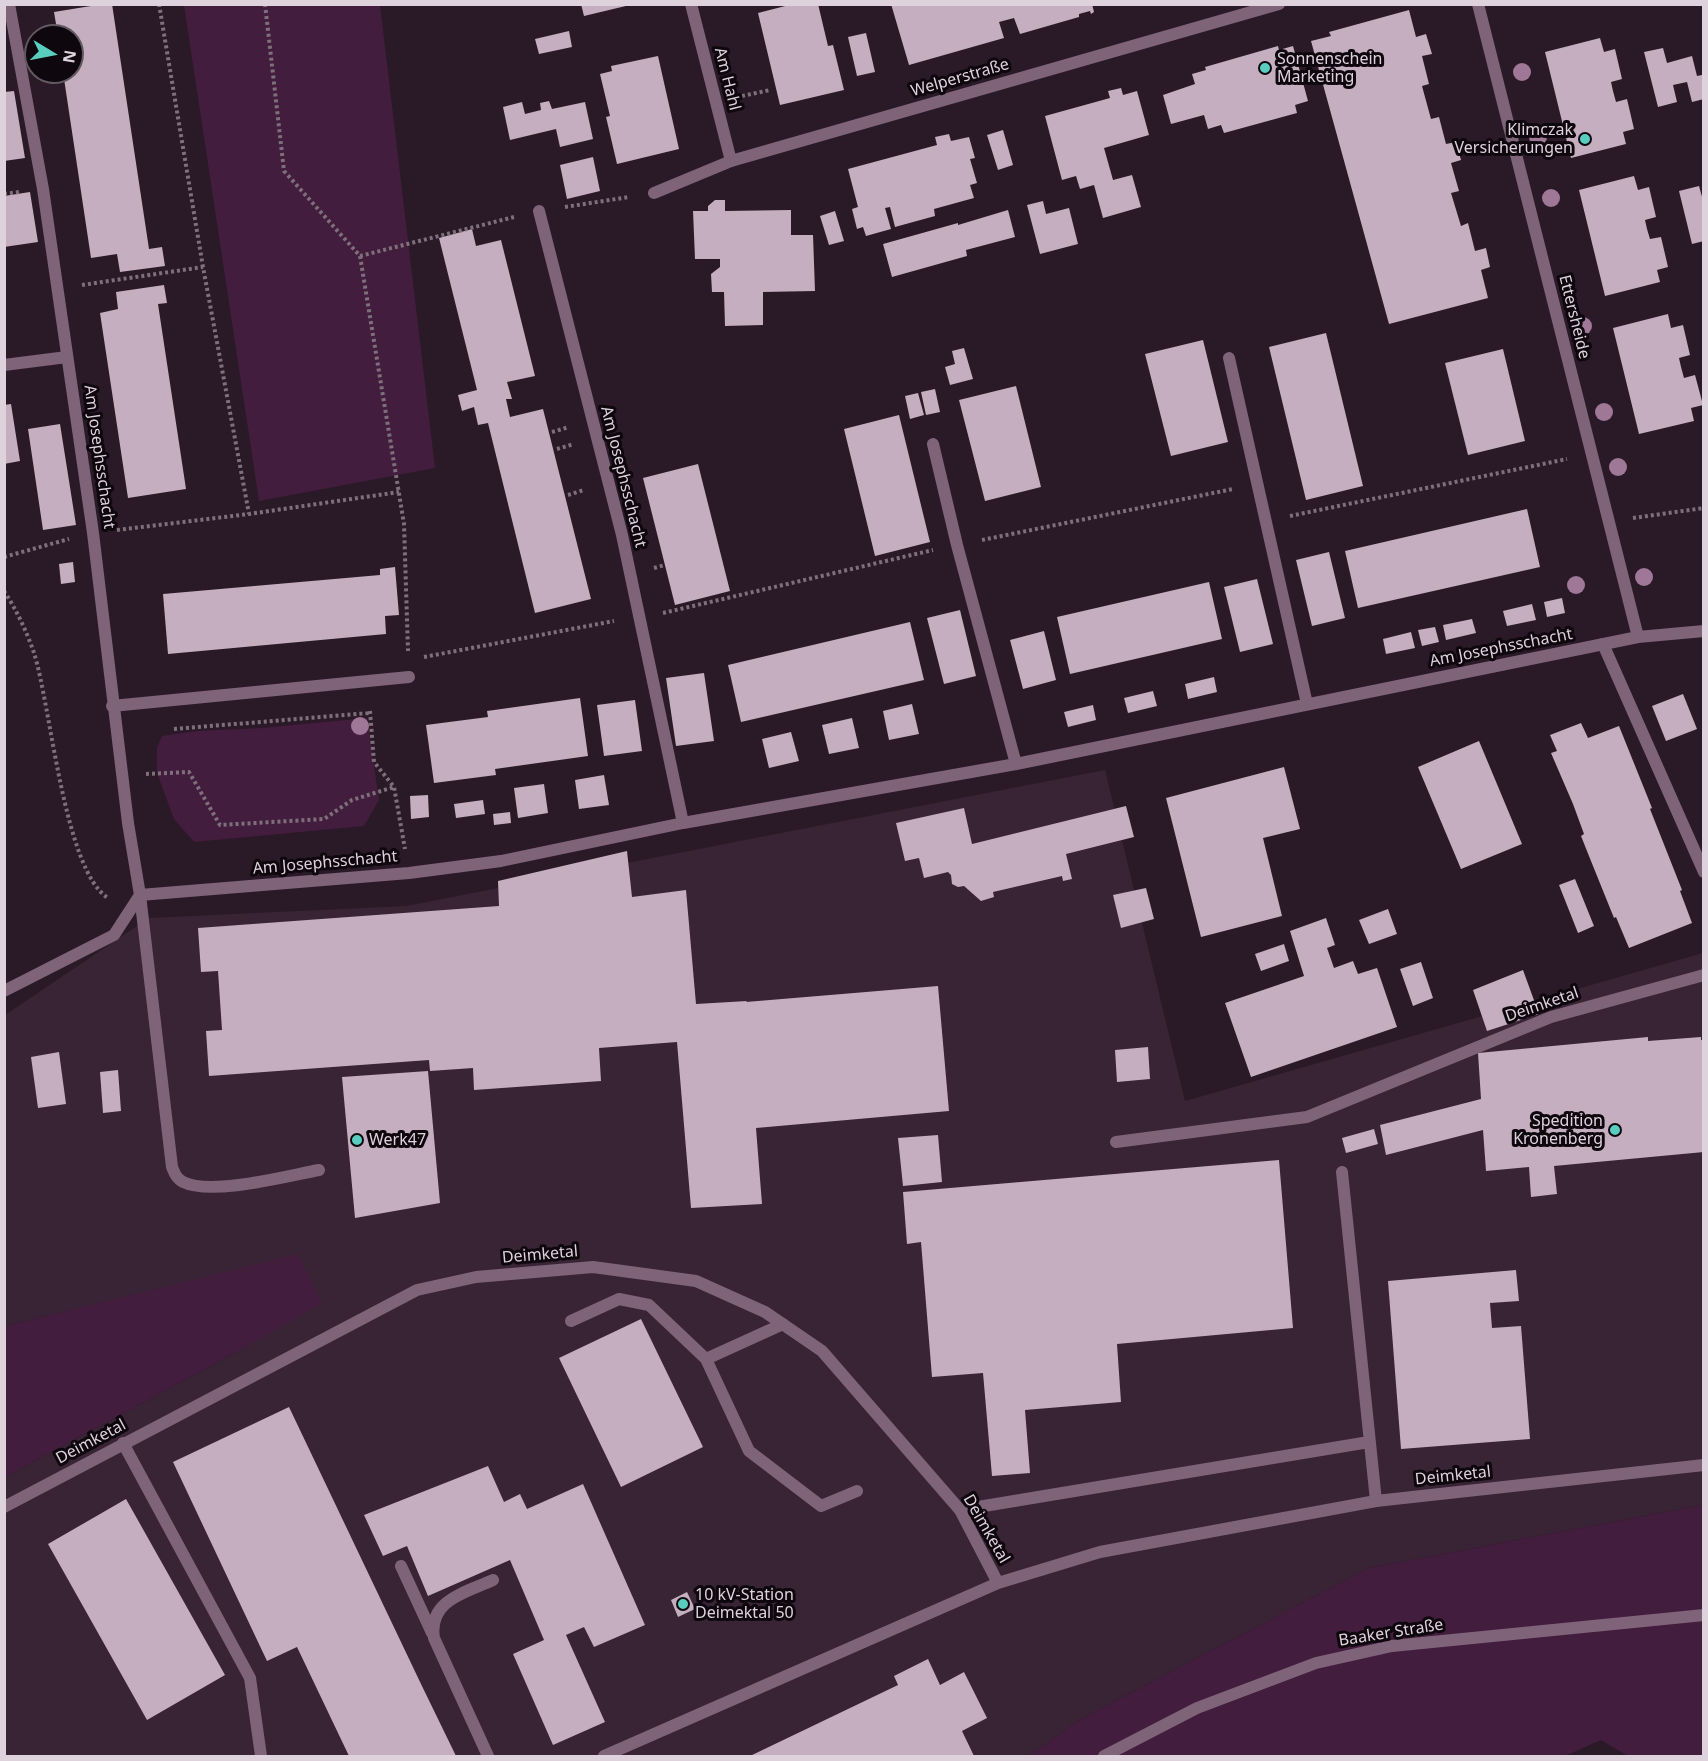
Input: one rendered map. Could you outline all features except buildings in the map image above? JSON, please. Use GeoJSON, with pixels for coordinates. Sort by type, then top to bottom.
{"type":"FeatureCollection","features":[{"type":"Feature","properties":{"kind":"street","name":"Am Josephsschacht"},"geometry":{"type":"LineString","coordinates":[[9,4],[10,39],[43,189],[68,357],[93,533],[121,776],[140,895],[409,873],[501,861],[682,823],[1016,764],[1638,637],[1704,631]]}},
{"type":"Feature","properties":{"kind":"street","name":"Am Hahl"},"geometry":{"type":"LineString","coordinates":[[692,4],[730,161]]}},
{"type":"Feature","properties":{"kind":"street","name":"Welperstraße"},"geometry":{"type":"LineString","coordinates":[[654,193],[730,161],[1279,4]]}},
{"type":"Feature","properties":{"kind":"street","name":"Ettersheide"},"geometry":{"type":"LineString","coordinates":[[1479,4],[1638,637]]}},
{"type":"Feature","properties":{"kind":"street","name":"Am Josephsschacht"},"geometry":{"type":"LineString","coordinates":[[539,211],[611,492],[640,618],[682,823]]}},
{"type":"Feature","properties":{"kind":"street"},"geometry":{"type":"LineString","coordinates":[[4,365],[68,357]]}},
{"type":"Feature","properties":{"kind":"street"},"geometry":{"type":"LineString","coordinates":[[1229,358],[1307,704]]}},
{"type":"Feature","properties":{"kind":"street"},"geometry":{"type":"LineString","coordinates":[[933,444],[957,545],[1016,764]]}},
{"type":"Feature","properties":{"kind":"street"},"geometry":{"type":"LineString","coordinates":[[1603,644],[1704,872]]}},
{"type":"Feature","properties":{"kind":"street"},"geometry":{"type":"LineString","coordinates":[[112,706],[409,677]]}},
{"type":"Feature","properties":{"kind":"street"},"geometry":{"type":"LineString","coordinates":[[4,991],[114,935],[140,895]]}},
{"type":"Feature","properties":{"kind":"street"},"geometry":{"type":"LineString","coordinates":[[140,895],[172,1167],[176,1177],[185,1183],[221,1188],[319,1170]]}},
{"type":"Feature","properties":{"kind":"street","name":"Deimketal"},"geometry":{"type":"LineString","coordinates":[[1116,1142],[1307,1117],[1551,1017],[1704,975]]}},
{"type":"Feature","properties":{"kind":"street"},"geometry":{"type":"LineString","coordinates":[[1342,1172],[1376,1501]]}},
{"type":"Feature","properties":{"kind":"street","name":"Deimketal"},"geometry":{"type":"LineString","coordinates":[[4,1507],[417,1290],[476,1277],[593,1267],[696,1281],[765,1312],[822,1351],[960,1510],[998,1583]]}},
{"type":"Feature","properties":{"kind":"street"},"geometry":{"type":"LineString","coordinates":[[571,1321],[619,1299],[649,1305],[706,1359],[749,1451],[821,1506],[856,1491]]}},
{"type":"Feature","properties":{"kind":"street"},"geometry":{"type":"LineString","coordinates":[[706,1359],[783,1324]]}},
{"type":"Feature","properties":{"kind":"street"},"geometry":{"type":"LineString","coordinates":[[960,1510],[1369,1442]]}},
{"type":"Feature","properties":{"kind":"street"},"geometry":{"type":"LineString","coordinates":[[123,1443],[250,1678],[261,1756]]}},
{"type":"Feature","properties":{"kind":"street","name":"Deimketal"},"geometry":{"type":"LineString","coordinates":[[604,1756],[998,1583],[1100,1552],[1376,1501],[1704,1465]]}},
{"type":"Feature","properties":{"kind":"street"},"geometry":{"type":"LineString","coordinates":[[401,1566],[488,1756]]}},
{"type":"Feature","properties":{"kind":"street"},"geometry":{"type":"LineString","coordinates":[[434,1638],[432,1627],[444,1603],[493,1580]]}},
{"type":"Feature","properties":{"kind":"street","name":"Baaker Straße"},"geometry":{"type":"LineString","coordinates":[[1104,1756],[1197,1708],[1316,1663],[1392,1646],[1704,1615]]}},
{"type":"Feature","properties":{"kind":"path"},"geometry":{"type":"LineString","coordinates":[[159,4],[202,267],[249,514]]}},
{"type":"Feature","properties":{"kind":"path"},"geometry":{"type":"LineString","coordinates":[[265,4],[284,171],[360,256],[405,533],[409,677]]}},
{"type":"Feature","properties":{"kind":"path"},"geometry":{"type":"LineString","coordinates":[[360,256],[539,211],[654,193]]}},
{"type":"Feature","properties":{"kind":"path"},"geometry":{"type":"LineString","coordinates":[[57,288],[202,267]]}},
{"type":"Feature","properties":{"kind":"path"},"geometry":{"type":"LineString","coordinates":[[1266,521],[1592,454]]}},
{"type":"Feature","properties":{"kind":"path"},"geometry":{"type":"LineString","coordinates":[[4,557],[93,533],[249,514],[399,492]]}},
{"type":"Feature","properties":{"kind":"path"},"geometry":{"type":"LineString","coordinates":[[1609,521],[1704,508]]}},
{"type":"Feature","properties":{"kind":"path"},"geometry":{"type":"LineString","coordinates":[[4,591],[10,599],[34,653],[68,816],[92,882],[102,894],[113,901],[140,895]]}},
{"type":"Feature","properties":{"kind":"path"},"geometry":{"type":"LineString","coordinates":[[408,660],[600,623],[640,618]]}},
{"type":"Feature","properties":{"kind":"path"},"geometry":{"type":"LineString","coordinates":[[363,681],[370,713],[374,762],[394,787],[409,873]]}},
{"type":"Feature","properties":{"kind":"path"},"geometry":{"type":"LineString","coordinates":[[166,729],[370,713]]}},
{"type":"Feature","properties":{"kind":"path"},"geometry":{"type":"LineString","coordinates":[[121,776],[189,772],[220,825],[324,819],[352,800],[394,787]]}},
{"type":"Feature","properties":{"kind":"shaded area"},"geometry":{"type":"Polygon","coordinates":[[[184,5],[380,5],[435,468],[259,501],[184,5]]]}},
{"type":"Feature","properties":{"kind":"shaded area"},"geometry":{"type":"Polygon","coordinates":[[[367,718],[379,800],[364,826],[194,842],[174,819],[157,773],[157,748],[162,736],[198,731],[262,728],[367,718]]]}},
{"type":"Feature","properties":{"kind":"shaded area"},"geometry":{"type":"Polygon","coordinates":[[[1105,770],[1185,1101],[1703,953],[1703,1505],[1369,1568],[1081,1719],[1029,1756],[5,1756],[5,1477],[244,1348],[298,1255],[5,1326],[5,1015],[149,918],[406,906],[1105,770]]]}},
{"type":"Feature","properties":{"kind":"shaded area"},"geometry":{"type":"Polygon","coordinates":[[[298,1254],[322,1303],[244,1348],[5,1477],[5,1326],[298,1254]]]}},
{"type":"Feature","properties":{"kind":"shaded area"},"geometry":{"type":"Polygon","coordinates":[[[1703,1505],[1703,1756],[1628,1756],[1601,1740],[1565,1756],[1029,1756],[1081,1719],[1369,1568],[1703,1505]]]}},
{"type":"Feature","properties":{"kind":"place","name":"Sonnenschein Marketing"},"geometry":{"type":"Point","coordinates":[1265,68]}},
{"type":"Feature","properties":{"kind":"place","name":"Klimczak Versicherungen"},"geometry":{"type":"Point","coordinates":[1585,139]}},
{"type":"Feature","properties":{"kind":"place","name":"Spedition Kronenberg"},"geometry":{"type":"Point","coordinates":[1615,1130]}},
{"type":"Feature","properties":{"kind":"place","name":"Werk47"},"geometry":{"type":"Point","coordinates":[357,1140]}},
{"type":"Feature","properties":{"kind":"place","name":"10 kV-Station Deimektal 50"},"geometry":{"type":"Point","coordinates":[683,1604]}}]}
